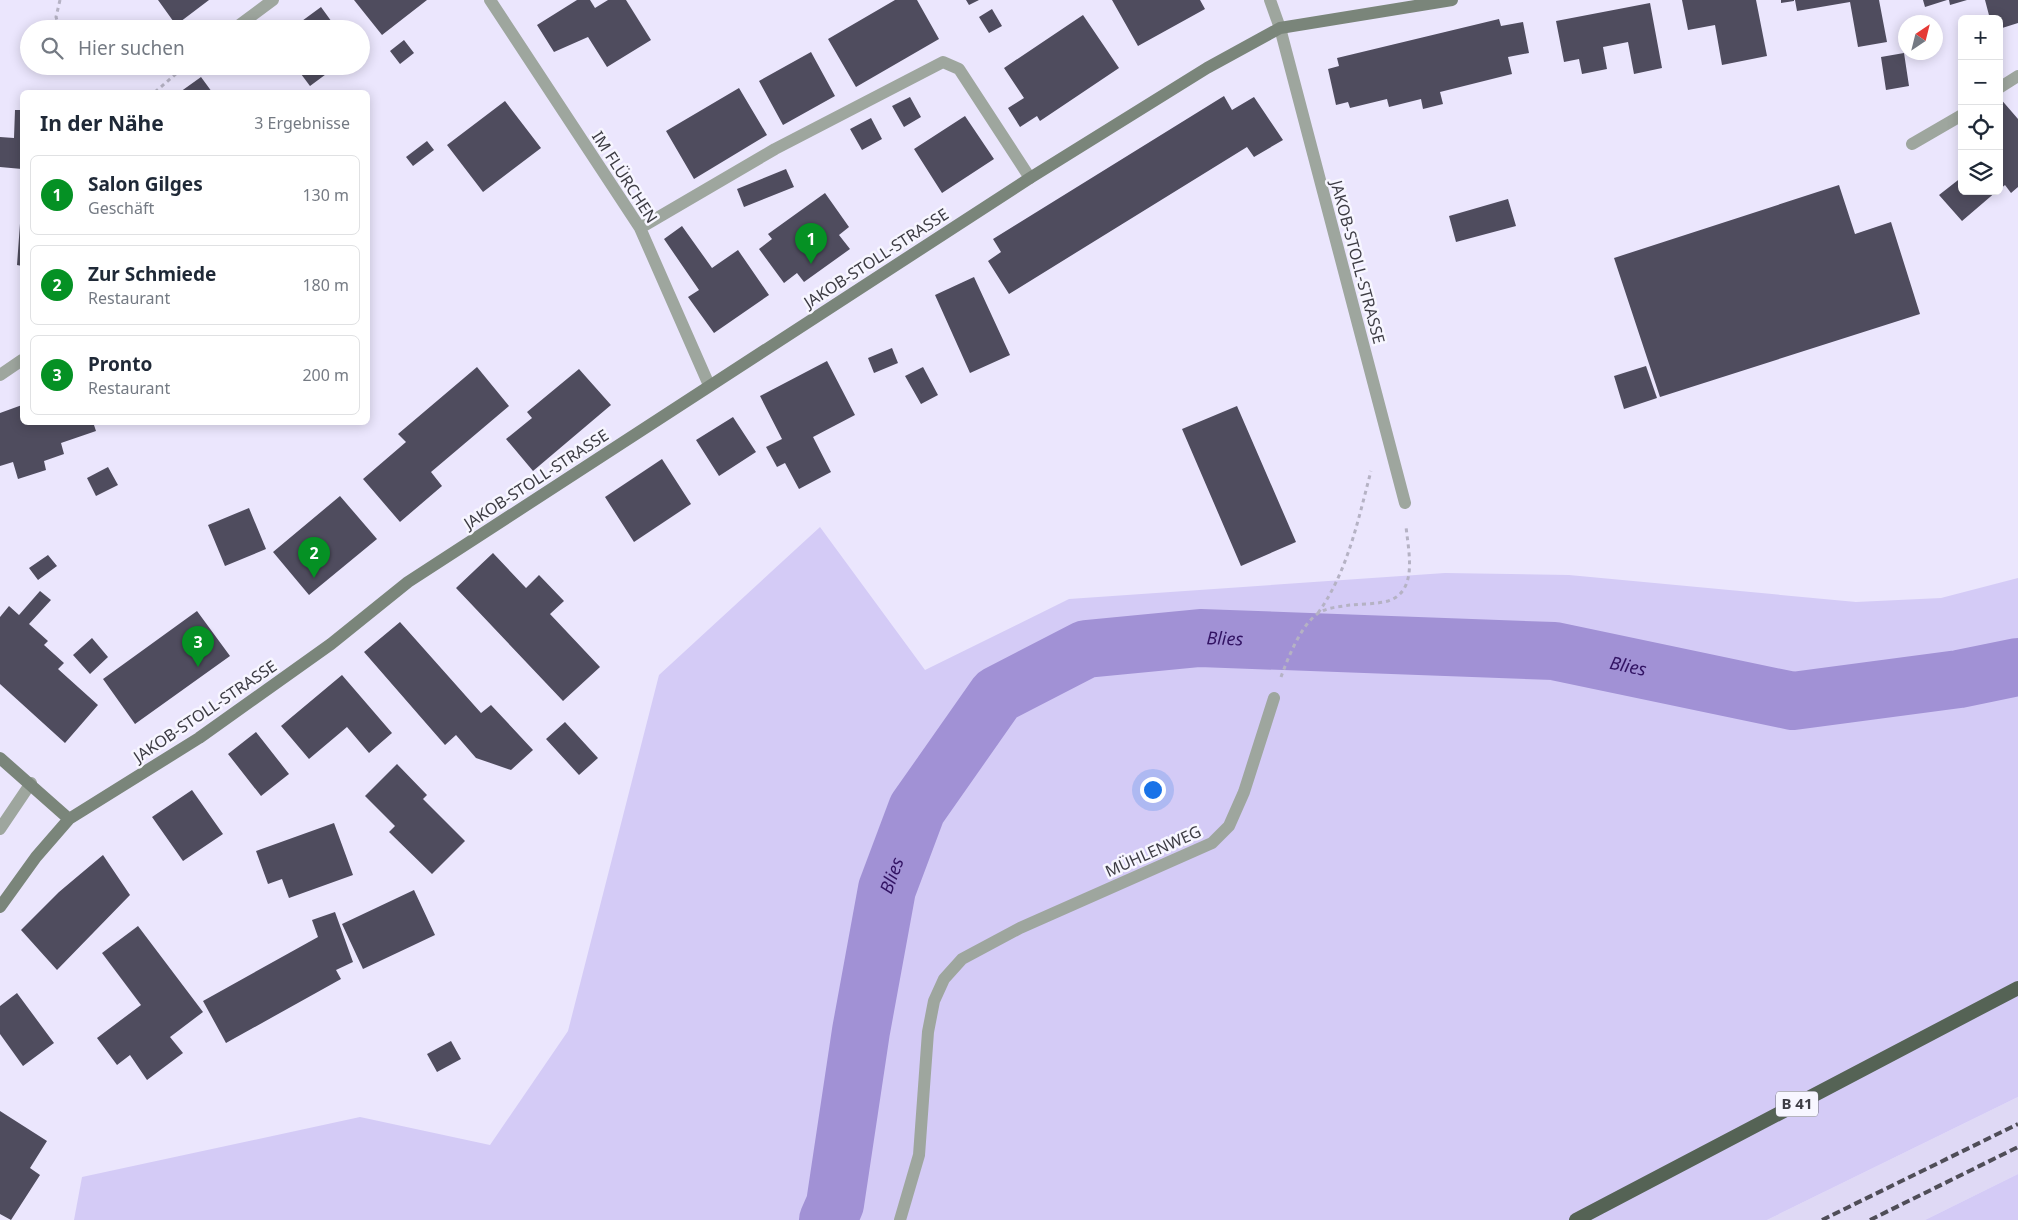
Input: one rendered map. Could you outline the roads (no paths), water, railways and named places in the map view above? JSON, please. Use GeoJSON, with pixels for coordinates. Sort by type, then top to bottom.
{"type":"FeatureCollection","features":[{"type":"Feature","properties":{"kind":"highway","name":"B 41"},"geometry":{"type":"LineString","coordinates":[[1576,1220],[2018,988]]}},
{"type":"Feature","properties":{"kind":"main road","name":"JAKOB-STOLL-STRASSE"},"geometry":{"type":"LineString","coordinates":[[0,907],[36,857],[69,819],[199,738],[331,644],[408,582],[710,384],[1030,178],[1208,68],[1280,28],[1452,0]]}},
{"type":"Feature","properties":{"kind":"main road"},"geometry":{"type":"LineString","coordinates":[[0,758],[69,819]]}},
{"type":"Feature","properties":{"kind":"street"},"geometry":{"type":"LineString","coordinates":[[246,20],[273,0]]}},
{"type":"Feature","properties":{"kind":"street","name":"IM FLÜRCHEN"},"geometry":{"type":"LineString","coordinates":[[490,0],[640,228],[710,384]]}},
{"type":"Feature","properties":{"kind":"street"},"geometry":{"type":"LineString","coordinates":[[1270,0],[1280,28]]}},
{"type":"Feature","properties":{"kind":"street","name":"JAKOB-STOLL-STRASSE"},"geometry":{"type":"LineString","coordinates":[[1280,28],[1404,503]]}},
{"type":"Feature","properties":{"kind":"street"},"geometry":{"type":"LineString","coordinates":[[640,228],[776,148],[943,62],[959,69],[1030,178]]}},
{"type":"Feature","properties":{"kind":"street"},"geometry":{"type":"LineString","coordinates":[[2003,85],[2018,76]]}},
{"type":"Feature","properties":{"kind":"street"},"geometry":{"type":"LineString","coordinates":[[1912,144],[1958,117]]}},
{"type":"Feature","properties":{"kind":"street"},"geometry":{"type":"LineString","coordinates":[[0,375],[20,361]]}},
{"type":"Feature","properties":{"kind":"street","name":"MÜHLENWEG"},"geometry":{"type":"LineString","coordinates":[[900,1220],[919,1155],[928,1032],[934,1001],[944,979],[962,959],[1020,928],[1212,843],[1228,826],[1244,792],[1274,698]]}},
{"type":"Feature","properties":{"kind":"street"},"geometry":{"type":"LineString","coordinates":[[0,829],[31,784]]}},
{"type":"Feature","properties":{"kind":"waterway","name":"Blies"},"geometry":{"type":"LineString","coordinates":[[828,1220],[835,1204],[861,1031],[887,889],[917,809],[997,695],[1086,649],[1200,638],[1554,651],[1793,701],[1959,679],[2018,667]]}},
{"type":"Feature","properties":{"kind":"railway"},"geometry":{"type":"LineString","coordinates":[[1822,1220],[2018,1124]]}},
{"type":"Feature","properties":{"kind":"railway"},"geometry":{"type":"LineString","coordinates":[[1870,1220],[2018,1147]]}},
{"type":"Feature","properties":{"kind":"place","name":"Salon Gilges"},"geometry":{"type":"Point","coordinates":[811,264]}},
{"type":"Feature","properties":{"kind":"place","name":"Zur Schmiede"},"geometry":{"type":"Point","coordinates":[314,578]}},
{"type":"Feature","properties":{"kind":"place","name":"Pronto"},"geometry":{"type":"Point","coordinates":[198,667]}}]}
